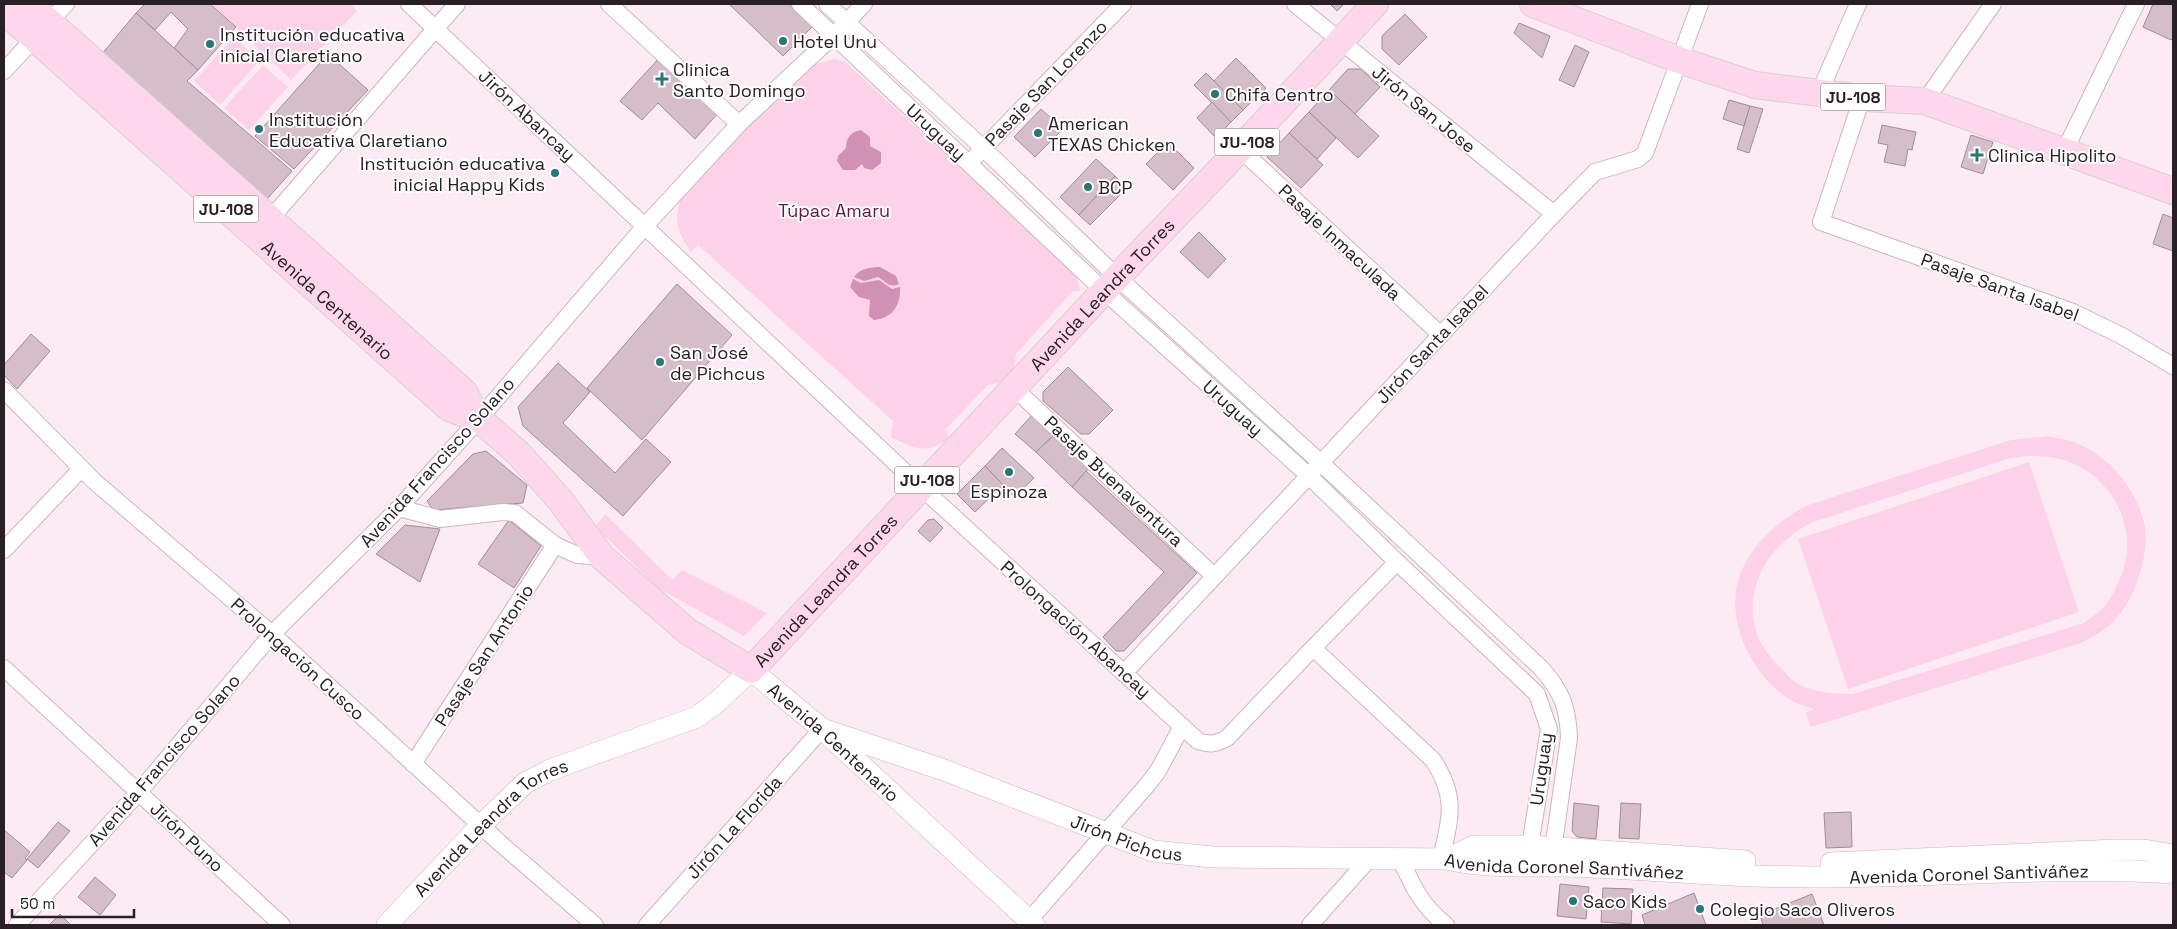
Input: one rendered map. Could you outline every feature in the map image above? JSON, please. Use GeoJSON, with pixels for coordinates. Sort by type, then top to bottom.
{"type":"FeatureCollection","features":[{"type":"Feature","properties":{"kind":"main road","name":"Avenida Centenario"},"geometry":{"type":"LineString","coordinates":[[29,4],[51,22],[263,227],[464,392],[479,419],[518,453],[560,500],[602,557],[687,631],[751,670]]}},
{"type":"Feature","properties":{"kind":"main road","name":"Avenida Leandra Torres"},"geometry":{"type":"LineString","coordinates":[[751,670],[1013,387],[1375,4]]}},
{"type":"Feature","properties":{"kind":"main road","name":"JU-108"},"geometry":{"type":"LineString","coordinates":[[1533,4],[1679,60],[1755,85],[1862,98],[1925,101],[2173,191]]}},
{"type":"Feature","properties":{"kind":"main road","name":"Avenida Centenario"},"geometry":{"type":"LineString","coordinates":[[4,11],[51,22]]}},
{"type":"Feature","properties":{"kind":"street","name":"Jirón Abancay"},"geometry":{"type":"LineString","coordinates":[[409,4],[645,226]]}},
{"type":"Feature","properties":{"kind":"street"},"geometry":{"type":"LineString","coordinates":[[263,227],[457,4]]}},
{"type":"Feature","properties":{"kind":"street"},"geometry":{"type":"LineString","coordinates":[[609,4],[739,124]]}},
{"type":"Feature","properties":{"kind":"street","name":"Uruguay"},"geometry":{"type":"LineString","coordinates":[[800,4],[969,163],[1321,462],[1540,667],[1564,700],[1568,719],[1569,738],[1552,856]]}},
{"type":"Feature","properties":{"kind":"street","name":"Uruguay"},"geometry":{"type":"LineString","coordinates":[[827,4],[984,148],[1110,284],[1397,562],[1537,694],[1549,730],[1528,856]]}},
{"type":"Feature","properties":{"kind":"street","name":"Avenida Francisco Solano"},"geometry":{"type":"LineString","coordinates":[[17,925],[139,792],[272,634],[399,508],[479,419],[645,226],[739,124],[833,36],[864,4]]}},
{"type":"Feature","properties":{"kind":"street","name":"Pasaje San Lorenzo"},"geometry":{"type":"LineString","coordinates":[[969,163],[1124,4]]}},
{"type":"Feature","properties":{"kind":"street","name":"Jirón San Jose"},"geometry":{"type":"LineString","coordinates":[[1295,4],[1554,214]]}},
{"type":"Feature","properties":{"kind":"street","name":"Jirón Santa Isabel"},"geometry":{"type":"LineString","coordinates":[[1124,673],[1308,475],[1595,172],[1638,159],[1645,153],[1700,4]]}},
{"type":"Feature","properties":{"kind":"street"},"geometry":{"type":"LineString","coordinates":[[1819,93],[1858,4]]}},
{"type":"Feature","properties":{"kind":"street"},"geometry":{"type":"LineString","coordinates":[[1925,101],[1993,4]]}},
{"type":"Feature","properties":{"kind":"street"},"geometry":{"type":"LineString","coordinates":[[2064,152],[2136,4]]}},
{"type":"Feature","properties":{"kind":"street"},"geometry":{"type":"LineString","coordinates":[[4,71],[51,22]]}},
{"type":"Feature","properties":{"kind":"street","name":"Pasaje Santa Isabel"},"geometry":{"type":"LineString","coordinates":[[1862,98],[1821,222],[2074,312],[2122,336],[2173,366]]}},
{"type":"Feature","properties":{"kind":"street","name":"Pasaje Inmaculada"},"geometry":{"type":"LineString","coordinates":[[1240,149],[1441,335]]}},
{"type":"Feature","properties":{"kind":"street","name":"Prolongación Abancay"},"geometry":{"type":"LineString","coordinates":[[645,226],[921,487],[1198,741],[1209,744],[1218,743],[1227,738],[1313,648]]}},
{"type":"Feature","properties":{"kind":"street","name":"Pasaje Buenaventura"},"geometry":{"type":"LineString","coordinates":[[1013,387],[1214,576]]}},
{"type":"Feature","properties":{"kind":"street","name":"Prolongación Cusco"},"geometry":{"type":"LineString","coordinates":[[4,390],[81,469],[272,634],[413,764],[595,925]]}},
{"type":"Feature","properties":{"kind":"street"},"geometry":{"type":"LineString","coordinates":[[4,550],[81,469]]}},
{"type":"Feature","properties":{"kind":"street"},"geometry":{"type":"LineString","coordinates":[[399,508],[440,519],[502,512],[515,513],[555,545],[577,555],[602,557]]}},
{"type":"Feature","properties":{"kind":"street","name":"Pasaje San Antonio"},"geometry":{"type":"LineString","coordinates":[[413,764],[555,545]]}},
{"type":"Feature","properties":{"kind":"street"},"geometry":{"type":"LineString","coordinates":[[1397,562],[1313,648],[1433,760],[1444,777],[1451,813],[1444,859]]}},
{"type":"Feature","properties":{"kind":"street","name":"Jirón Puno"},"geometry":{"type":"LineString","coordinates":[[4,668],[282,925]]}},
{"type":"Feature","properties":{"kind":"street","name":"Avenida Centenario"},"geometry":{"type":"LineString","coordinates":[[751,670],[822,729],[1029,924]]}},
{"type":"Feature","properties":{"kind":"street","name":"Avenida Leandra Torres"},"geometry":{"type":"LineString","coordinates":[[387,925],[481,825],[524,783],[550,770],[697,717],[717,702],[751,670]]}},
{"type":"Feature","properties":{"kind":"street"},"geometry":{"type":"LineString","coordinates":[[1029,924],[1105,832],[1148,784],[1158,771],[1182,726]]}},
{"type":"Feature","properties":{"kind":"street","name":"Jirón Pichcus"},"geometry":{"type":"LineString","coordinates":[[822,729],[944,770],[1153,852],[1213,856],[1444,859]]}},
{"type":"Feature","properties":{"kind":"street","name":"Jirón La Florida"},"geometry":{"type":"LineString","coordinates":[[647,925],[822,729]]}},
{"type":"Feature","properties":{"kind":"street","name":"Avenida Coronel Santiváñez"},"geometry":{"type":"LineString","coordinates":[[1642,862],[1795,864],[2116,850],[2144,850],[2173,855]]}},
{"type":"Feature","properties":{"kind":"street","name":"Avenida Coronel Santiváñez"},"geometry":{"type":"LineString","coordinates":[[1444,859],[1470,864],[1528,856],[1552,856],[1829,877],[2114,869],[2173,873]]}},
{"type":"Feature","properties":{"kind":"street"},"geometry":{"type":"LineString","coordinates":[[1310,925],[1370,858]]}},
{"type":"Feature","properties":{"kind":"street"},"geometry":{"type":"LineString","coordinates":[[1400,858],[1415,892],[1436,917],[1446,925]]}},
{"type":"Feature","properties":{"kind":"green space"},"geometry":{"type":"Polygon","coordinates":[[[212,4],[350,4],[357,11],[291,80],[212,4]]]}},
{"type":"Feature","properties":{"kind":"green space"},"geometry":{"type":"Polygon","coordinates":[[[234,37],[259,61],[220,105],[194,81],[234,37]]]}},
{"type":"Feature","properties":{"kind":"green space","name":"Túpac Amaru"},"geometry":{"type":"Polygon","coordinates":[[[835,59],[845,62],[1077,276],[1080,291],[1073,291],[1016,354],[1014,370],[1002,382],[988,385],[945,430],[950,438],[934,447],[914,447],[891,437],[893,421],[698,245],[691,252],[679,229],[677,217],[682,192],[811,65],[835,59]]]}},
{"type":"Feature","properties":{"kind":"green space"},"geometry":{"type":"Polygon","coordinates":[[[263,65],[288,87],[249,130],[224,108],[263,65]]]}},
{"type":"Feature","properties":{"kind":"green space"},"geometry":{"type":"Polygon","coordinates":[[[2049,436],[2071,441],[2085,447],[2109,464],[2136,499],[2145,527],[2145,552],[2134,591],[2123,610],[2113,622],[2081,643],[1811,727],[1806,713],[1814,709],[1789,699],[1773,686],[1751,658],[1743,641],[1735,606],[1736,589],[1746,561],[1769,532],[1788,517],[1808,505],[2011,440],[2049,436]],[[2026,456],[2011,458],[1813,522],[1793,534],[1776,550],[1763,568],[1755,588],[1753,608],[1755,629],[1765,649],[1793,681],[1798,684],[1818,691],[1853,694],[2084,623],[2098,613],[2113,593],[2126,560],[2127,543],[2120,511],[2102,483],[2074,464],[2050,457],[2026,456]]]}},
{"type":"Feature","properties":{"kind":"green space"},"geometry":{"type":"Polygon","coordinates":[[[2029,462],[2079,612],[1848,689],[1798,539],[2029,462]]]}},
{"type":"Feature","properties":{"kind":"green space"},"geometry":{"type":"Polygon","coordinates":[[[605,514],[672,580],[682,570],[767,613],[744,636],[658,588],[595,527],[605,514]]]}},
{"type":"Feature","properties":{"kind":"shaded area"},"geometry":{"type":"Polygon","coordinates":[[[861,130],[870,137],[870,146],[881,152],[881,163],[872,170],[864,168],[862,164],[855,170],[843,170],[837,161],[838,156],[846,148],[850,136],[854,132],[861,130]]]}},
{"type":"Feature","properties":{"kind":"shaded area"},"geometry":{"type":"Polygon","coordinates":[[[880,267],[896,276],[899,284],[890,285],[878,277],[864,281],[854,277],[862,270],[880,267]]]}},
{"type":"Feature","properties":{"kind":"shaded area"},"geometry":{"type":"Polygon","coordinates":[[[853,279],[861,283],[879,280],[892,289],[900,287],[899,299],[894,310],[886,317],[874,320],[869,316],[870,300],[859,297],[850,287],[853,279]]]}},
{"type":"Feature","properties":{"kind":"building"},"geometry":{"type":"Polygon","coordinates":[[[145,4],[210,4],[236,27],[198,70],[174,48],[188,29],[171,12],[155,30],[136,13],[145,4]]]}},
{"type":"Feature","properties":{"kind":"building","name":"Hotel Unu"},"geometry":{"type":"Polygon","coordinates":[[[729,4],[790,4],[813,26],[783,56],[729,4]]]}},
{"type":"Feature","properties":{"kind":"building"},"geometry":{"type":"Polygon","coordinates":[[[1330,4],[1344,4],[1337,11],[1330,4]]]}},
{"type":"Feature","properties":{"kind":"building"},"geometry":{"type":"Polygon","coordinates":[[[2153,4],[2173,4],[2173,38],[2171,40],[2143,27],[2153,4]]]}},
{"type":"Feature","properties":{"kind":"building"},"geometry":{"type":"Polygon","coordinates":[[[136,13],[198,70],[187,81],[292,171],[267,199],[102,54],[136,13]]]}},
{"type":"Feature","properties":{"kind":"building"},"geometry":{"type":"Polygon","coordinates":[[[1405,14],[1427,37],[1399,65],[1382,49],[1382,36],[1405,14]]]}},
{"type":"Feature","properties":{"kind":"building"},"geometry":{"type":"Polygon","coordinates":[[[1519,23],[1550,36],[1542,58],[1514,33],[1519,23]]]}},
{"type":"Feature","properties":{"kind":"building"},"geometry":{"type":"Polygon","coordinates":[[[1575,45],[1589,52],[1574,87],[1559,80],[1575,45]]]}},
{"type":"Feature","properties":{"kind":"building"},"geometry":{"type":"Polygon","coordinates":[[[328,54],[368,90],[294,169],[255,136],[328,54]]]}},
{"type":"Feature","properties":{"kind":"building","name":"Clinica Santo Domingo"},"geometry":{"type":"Polygon","coordinates":[[[660,57],[719,112],[695,139],[658,103],[642,120],[620,101],[660,57]]]}},
{"type":"Feature","properties":{"kind":"building"},"geometry":{"type":"Polygon","coordinates":[[[1236,58],[1266,88],[1243,110],[1214,81],[1236,58]]]}},
{"type":"Feature","properties":{"kind":"building"},"geometry":{"type":"Polygon","coordinates":[[[1348,69],[1361,69],[1380,87],[1355,114],[1329,90],[1348,69]]]}},
{"type":"Feature","properties":{"kind":"building","name":"Chifa Centro"},"geometry":{"type":"Polygon","coordinates":[[[1206,73],[1243,110],[1231,122],[1194,85],[1206,73]]]}},
{"type":"Feature","properties":{"kind":"building"},"geometry":{"type":"Polygon","coordinates":[[[1329,90],[1379,136],[1358,158],[1309,112],[1329,90]]]}},
{"type":"Feature","properties":{"kind":"building"},"geometry":{"type":"Polygon","coordinates":[[[1729,100],[1750,106],[1744,126],[1723,119],[1729,100]]]}},
{"type":"Feature","properties":{"kind":"building"},"geometry":{"type":"Polygon","coordinates":[[[1212,102],[1231,122],[1216,138],[1197,118],[1212,102]]]}},
{"type":"Feature","properties":{"kind":"building"},"geometry":{"type":"Polygon","coordinates":[[[1750,106],[1763,109],[1749,153],[1737,149],[1750,106]]]}},
{"type":"Feature","properties":{"kind":"building","name":"American TEXAS Chicken"},"geometry":{"type":"Polygon","coordinates":[[[1041,109],[1063,129],[1035,157],[1014,137],[1041,109]]]}},
{"type":"Feature","properties":{"kind":"building"},"geometry":{"type":"Polygon","coordinates":[[[1309,112],[1336,138],[1317,159],[1289,133],[1309,112]]]}},
{"type":"Feature","properties":{"kind":"building"},"geometry":{"type":"Polygon","coordinates":[[[1882,125],[1916,132],[1912,150],[1908,149],[1905,166],[1884,162],[1888,145],[1878,143],[1882,125]]]}},
{"type":"Feature","properties":{"kind":"building"},"geometry":{"type":"Polygon","coordinates":[[[1289,133],[1323,165],[1301,188],[1267,157],[1289,133]]]}},
{"type":"Feature","properties":{"kind":"building","name":"Clinica Hipolito"},"geometry":{"type":"Polygon","coordinates":[[[1971,135],[1993,142],[1983,174],[1961,167],[1971,135]]]}},
{"type":"Feature","properties":{"kind":"building"},"geometry":{"type":"Polygon","coordinates":[[[1168,142],[1194,168],[1173,190],[1146,164],[1168,142]]]}},
{"type":"Feature","properties":{"kind":"building","name":"BCP"},"geometry":{"type":"Polygon","coordinates":[[[1096,159],[1115,176],[1079,215],[1060,197],[1096,159]]]}},
{"type":"Feature","properties":{"kind":"building"},"geometry":{"type":"Polygon","coordinates":[[[1115,176],[1127,188],[1090,225],[1079,215],[1115,176]]]}},
{"type":"Feature","properties":{"kind":"building"},"geometry":{"type":"Polygon","coordinates":[[[2163,214],[2173,218],[2173,251],[2153,244],[2163,214]]]}},
{"type":"Feature","properties":{"kind":"building"},"geometry":{"type":"Polygon","coordinates":[[[1199,232],[1226,259],[1208,278],[1180,252],[1199,232]]]}},
{"type":"Feature","properties":{"kind":"building","name":"San José de Pichcus"},"geometry":{"type":"Polygon","coordinates":[[[677,284],[732,335],[642,440],[587,388],[677,284]]]}},
{"type":"Feature","properties":{"kind":"building"},"geometry":{"type":"Polygon","coordinates":[[[31,334],[50,351],[17,389],[4,375],[4,365],[31,334]]]}},
{"type":"Feature","properties":{"kind":"building"},"geometry":{"type":"Polygon","coordinates":[[[558,363],[590,392],[563,423],[615,473],[646,439],[671,462],[623,516],[523,426],[518,407],[558,363]]]}},
{"type":"Feature","properties":{"kind":"building"},"geometry":{"type":"Polygon","coordinates":[[[1068,367],[1113,410],[1089,434],[1081,434],[1043,401],[1043,392],[1068,367]]]}},
{"type":"Feature","properties":{"kind":"building"},"geometry":{"type":"Polygon","coordinates":[[[1033,414],[1055,434],[1036,452],[1015,434],[1033,414]]]}},
{"type":"Feature","properties":{"kind":"building"},"geometry":{"type":"Polygon","coordinates":[[[1055,434],[1090,467],[1072,487],[1036,452],[1055,434]]]}},
{"type":"Feature","properties":{"kind":"building","name":"Espinoza"},"geometry":{"type":"Polygon","coordinates":[[[1002,448],[1034,478],[1014,497],[985,466],[1002,448]]]}},
{"type":"Feature","properties":{"kind":"building"},"geometry":{"type":"Polygon","coordinates":[[[486,451],[527,485],[523,503],[433,510],[427,501],[473,454],[486,451]]]}},
{"type":"Feature","properties":{"kind":"building"},"geometry":{"type":"Polygon","coordinates":[[[985,466],[1003,485],[975,512],[957,494],[985,466]]]}},
{"type":"Feature","properties":{"kind":"building"},"geometry":{"type":"Polygon","coordinates":[[[1086,471],[1197,573],[1124,651],[1116,651],[1103,637],[1164,572],[1072,487],[1086,471]]]}},
{"type":"Feature","properties":{"kind":"building"},"geometry":{"type":"Polygon","coordinates":[[[934,519],[943,528],[930,542],[918,531],[928,520],[934,519]]]}},
{"type":"Feature","properties":{"kind":"building"},"geometry":{"type":"Polygon","coordinates":[[[509,520],[541,546],[514,588],[478,564],[509,520]]]}},
{"type":"Feature","properties":{"kind":"building"},"geometry":{"type":"Polygon","coordinates":[[[405,525],[440,529],[420,582],[376,554],[405,525]]]}},
{"type":"Feature","properties":{"kind":"building"},"geometry":{"type":"Polygon","coordinates":[[[1574,803],[1599,806],[1596,839],[1577,837],[1572,831],[1574,803]]]}},
{"type":"Feature","properties":{"kind":"building"},"geometry":{"type":"Polygon","coordinates":[[[1621,803],[1641,804],[1639,839],[1619,838],[1621,803]]]}},
{"type":"Feature","properties":{"kind":"building"},"geometry":{"type":"Polygon","coordinates":[[[1851,812],[1852,847],[1826,848],[1824,813],[1851,812]]]}},
{"type":"Feature","properties":{"kind":"building"},"geometry":{"type":"Polygon","coordinates":[[[58,822],[70,831],[38,868],[27,859],[58,822]]]}},
{"type":"Feature","properties":{"kind":"building"},"geometry":{"type":"Polygon","coordinates":[[[4,830],[30,852],[25,858],[27,860],[12,878],[4,872],[4,830]]]}},
{"type":"Feature","properties":{"kind":"building"},"geometry":{"type":"Polygon","coordinates":[[[95,877],[116,895],[100,915],[78,897],[95,877]]]}},
{"type":"Feature","properties":{"kind":"building","name":"Saco Kids"},"geometry":{"type":"Polygon","coordinates":[[[1560,884],[1589,887],[1586,919],[1557,916],[1560,884]]]}},
{"type":"Feature","properties":{"kind":"building"},"geometry":{"type":"Polygon","coordinates":[[[1603,888],[1633,889],[1631,924],[1601,922],[1603,888]]]}},
{"type":"Feature","properties":{"kind":"building"},"geometry":{"type":"Polygon","coordinates":[[[1694,893],[1706,925],[1645,925],[1642,915],[1694,893]]]}},
{"type":"Feature","properties":{"kind":"building"},"geometry":{"type":"Polygon","coordinates":[[[1812,894],[1824,925],[1763,925],[1760,915],[1812,894]]]}},
{"type":"Feature","properties":{"kind":"building"},"geometry":{"type":"Polygon","coordinates":[[[60,914],[70,924],[49,925],[60,914]]]}},
{"type":"Feature","properties":{"kind":"place","name":"Hotel Unu"},"geometry":{"type":"Point","coordinates":[783,41]}},
{"type":"Feature","properties":{"kind":"place","name":"Institución educativa inicial Claretiano"},"geometry":{"type":"Point","coordinates":[210,44]}},
{"type":"Feature","properties":{"kind":"place","name":"Clinica Santo Domingo"},"geometry":{"type":"Point","coordinates":[662,79]}},
{"type":"Feature","properties":{"kind":"place","name":"Chifa Centro"},"geometry":{"type":"Point","coordinates":[1215,94]}},
{"type":"Feature","properties":{"kind":"place","name":"Institución Educativa Claretiano"},"geometry":{"type":"Point","coordinates":[259,129]}},
{"type":"Feature","properties":{"kind":"place","name":"American TEXAS Chicken"},"geometry":{"type":"Point","coordinates":[1038,133]}},
{"type":"Feature","properties":{"kind":"place","name":"Clinica Hipolito"},"geometry":{"type":"Point","coordinates":[1977,155]}},
{"type":"Feature","properties":{"kind":"place","name":"Institución educativa inicial Happy Kids"},"geometry":{"type":"Point","coordinates":[555,173]}},
{"type":"Feature","properties":{"kind":"place","name":"BCP"},"geometry":{"type":"Point","coordinates":[1088,187]}},
{"type":"Feature","properties":{"kind":"place","name":"San José de Pichcus"},"geometry":{"type":"Point","coordinates":[660,362]}},
{"type":"Feature","properties":{"kind":"place","name":"Espinoza"},"geometry":{"type":"Point","coordinates":[1009,472]}},
{"type":"Feature","properties":{"kind":"place","name":"Saco Kids"},"geometry":{"type":"Point","coordinates":[1573,901]}},
{"type":"Feature","properties":{"kind":"place","name":"Colegio Saco Oliveros"},"geometry":{"type":"Point","coordinates":[1700,909]}}]}
